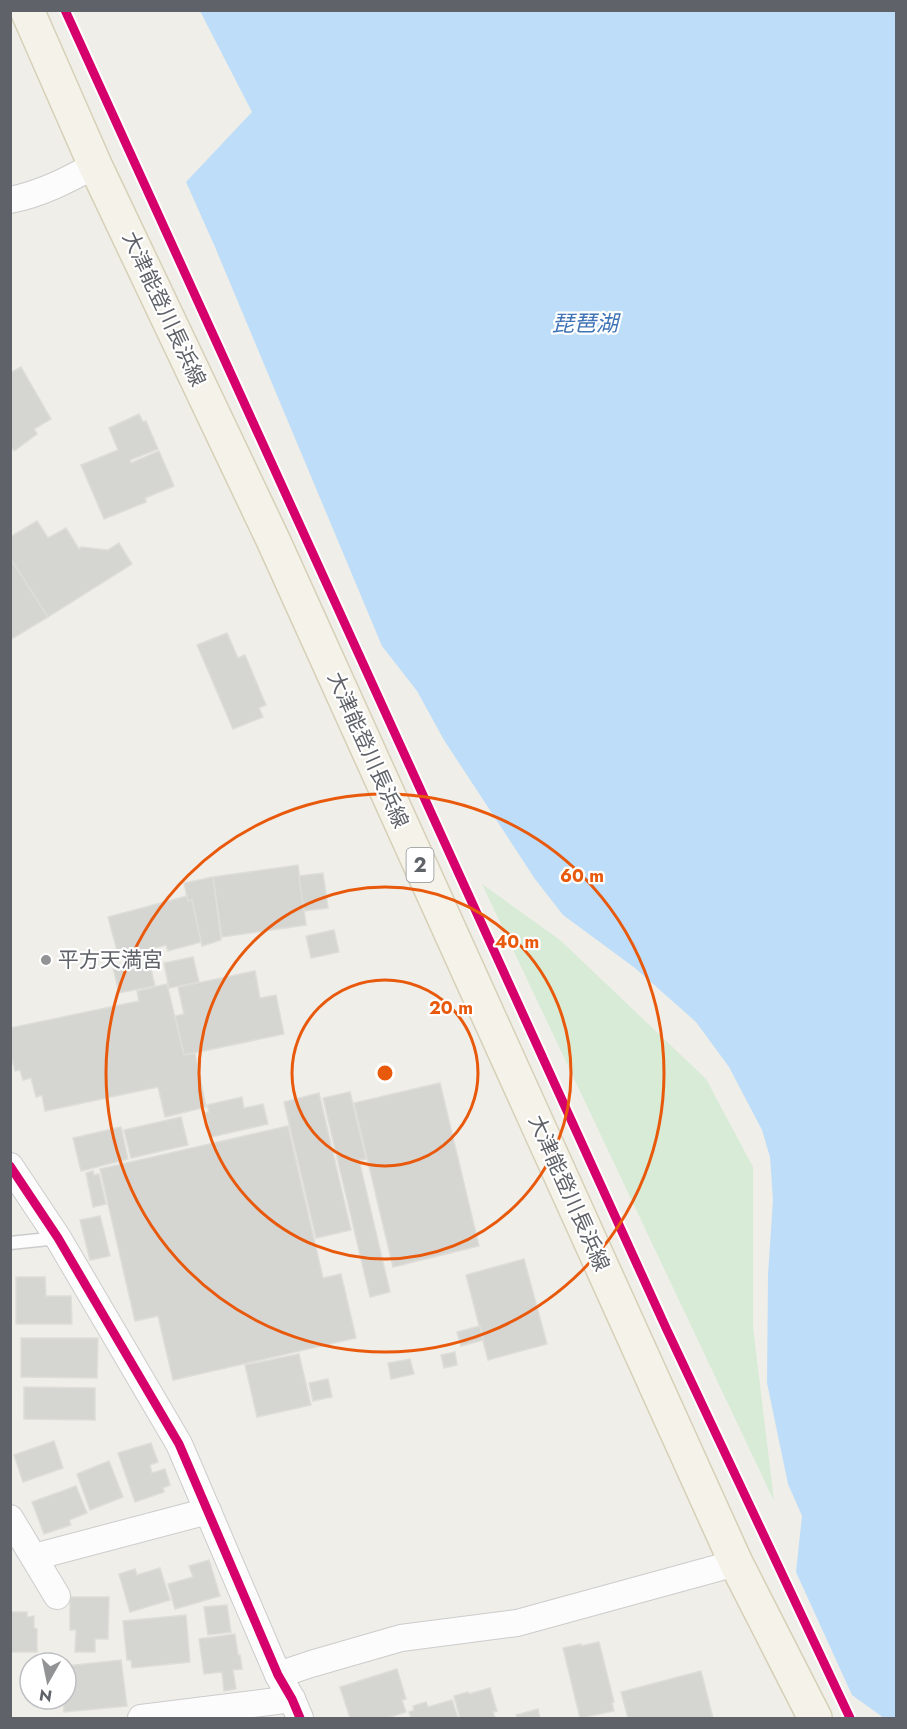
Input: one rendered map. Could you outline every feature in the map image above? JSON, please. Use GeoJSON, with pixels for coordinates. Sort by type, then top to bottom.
{"type":"FeatureCollection","features":[{"type":"Feature","properties":{"kind":"main road","name":"大津能登川長浜線"},"geometry":{"type":"LineString","coordinates":[[27,10],[95,165],[274,542],[736,1563],[815,1719]]}},
{"type":"Feature","properties":{"kind":"street"},"geometry":{"type":"LineString","coordinates":[[10,200],[62,184],[95,165]]}},
{"type":"Feature","properties":{"kind":"street"},"geometry":{"type":"LineString","coordinates":[[10,1166],[58,1238],[169,1425],[278,1675],[296,1709],[141,1719]]}},
{"type":"Feature","properties":{"kind":"street"},"geometry":{"type":"LineString","coordinates":[[34,1557],[208,1511]]}},
{"type":"Feature","properties":{"kind":"street"},"geometry":{"type":"LineString","coordinates":[[10,1518],[57,1596]]}},
{"type":"Feature","properties":{"kind":"street"},"geometry":{"type":"LineString","coordinates":[[278,1675],[401,1638],[517,1623],[736,1563]]}},
{"type":"Feature","properties":{"kind":"lane"},"geometry":{"type":"LineString","coordinates":[[10,1243],[58,1238]]}},
{"type":"Feature","properties":{"kind":"green space"},"geometry":{"type":"Polygon","coordinates":[[[482,884],[560,940],[706,1079],[753,1167],[753,1327],[774,1501],[482,884]]]}},
{"type":"Feature","properties":{"kind":"water","name":"琵琶湖"},"geometry":{"type":"Polygon","coordinates":[[[200,11],[896,11],[896,1718],[884,1718],[852,1695],[796,1572],[802,1516],[788,1484],[767,1383],[768,1275],[773,1200],[770,1157],[762,1130],[729,1067],[696,1022],[635,968],[563,915],[535,879],[444,740],[417,691],[382,646],[186,182],[252,112],[200,11]]]}},
{"type":"Feature","properties":{"kind":"building"},"geometry":{"type":"Polygon","coordinates":[[[21,367],[51,419],[34,429],[37,434],[14,451],[10,445],[10,373],[21,367]]]}},
{"type":"Feature","properties":{"kind":"building"},"geometry":{"type":"Polygon","coordinates":[[[139,414],[143,422],[146,421],[158,449],[130,460],[131,463],[159,451],[174,486],[145,498],[146,502],[104,519],[81,465],[118,450],[109,428],[139,414]]]}},
{"type":"Feature","properties":{"kind":"building"},"geometry":{"type":"Polygon","coordinates":[[[37,521],[48,538],[66,528],[79,549],[81,547],[108,550],[119,543],[132,564],[48,617],[10,558],[10,537],[37,521]]]}},
{"type":"Feature","properties":{"kind":"building"},"geometry":{"type":"Polygon","coordinates":[[[10,558],[48,617],[10,640],[10,558]]]}},
{"type":"Feature","properties":{"kind":"building"},"geometry":{"type":"Polygon","coordinates":[[[227,633],[238,658],[245,655],[266,705],[259,708],[263,717],[233,729],[197,645],[227,633]]]}},
{"type":"Feature","properties":{"kind":"building"},"geometry":{"type":"Polygon","coordinates":[[[298,865],[306,925],[222,937],[213,877],[298,865]]]}},
{"type":"Feature","properties":{"kind":"building"},"geometry":{"type":"Polygon","coordinates":[[[323,873],[328,908],[304,911],[299,876],[323,873]]]}},
{"type":"Feature","properties":{"kind":"building"},"geometry":{"type":"Polygon","coordinates":[[[213,877],[221,940],[202,946],[192,900],[188,901],[184,883],[213,877]]]}},
{"type":"Feature","properties":{"kind":"building"},"geometry":{"type":"Polygon","coordinates":[[[187,896],[188,901],[192,900],[201,942],[168,951],[166,945],[119,958],[108,917],[187,896]]]}},
{"type":"Feature","properties":{"kind":"building"},"geometry":{"type":"Polygon","coordinates":[[[334,930],[339,952],[311,958],[306,936],[334,930]]]}},
{"type":"Feature","properties":{"kind":"building"},"geometry":{"type":"Polygon","coordinates":[[[193,957],[199,982],[169,988],[164,963],[193,957]]]}},
{"type":"Feature","properties":{"kind":"building"},"geometry":{"type":"Polygon","coordinates":[[[149,960],[155,986],[119,993],[113,968],[149,960]]]}},
{"type":"Feature","properties":{"kind":"building"},"geometry":{"type":"Polygon","coordinates":[[[255,971],[260,998],[276,995],[284,1034],[184,1055],[175,1016],[184,1014],[178,987],[255,971]]]}},
{"type":"Feature","properties":{"kind":"building"},"geometry":{"type":"Polygon","coordinates":[[[167,984],[184,1055],[195,1053],[206,1107],[165,1117],[158,1087],[45,1111],[42,1095],[36,1097],[31,1078],[23,1080],[20,1070],[15,1071],[10,1052],[10,1028],[139,1001],[137,991],[167,984]]]}},
{"type":"Feature","properties":{"kind":"building"},"geometry":{"type":"Polygon","coordinates":[[[440,1083],[479,1246],[393,1267],[354,1103],[440,1083]]]}},
{"type":"Feature","properties":{"kind":"building"},"geometry":{"type":"Polygon","coordinates":[[[350,1092],[366,1159],[359,1160],[390,1292],[370,1297],[323,1098],[350,1092]]]}},
{"type":"Feature","properties":{"kind":"building"},"geometry":{"type":"Polygon","coordinates":[[[319,1093],[351,1230],[316,1238],[284,1102],[319,1093]]]}},
{"type":"Feature","properties":{"kind":"building"},"geometry":{"type":"Polygon","coordinates":[[[242,1097],[244,1108],[263,1104],[268,1124],[211,1137],[205,1113],[209,1112],[207,1105],[242,1097]]]}},
{"type":"Feature","properties":{"kind":"building"},"geometry":{"type":"Polygon","coordinates":[[[181,1117],[188,1145],[131,1158],[124,1130],[181,1117]]]}},
{"type":"Feature","properties":{"kind":"building"},"geometry":{"type":"Polygon","coordinates":[[[288,1126],[323,1278],[341,1274],[356,1338],[173,1380],[158,1316],[135,1321],[100,1169],[288,1126]]]}},
{"type":"Feature","properties":{"kind":"building"},"geometry":{"type":"Polygon","coordinates":[[[121,1127],[128,1159],[81,1171],[73,1138],[121,1127]]]}},
{"type":"Feature","properties":{"kind":"building"},"geometry":{"type":"Polygon","coordinates":[[[93,1171],[94,1175],[99,1174],[106,1204],[93,1207],[86,1173],[93,1171]]]}},
{"type":"Feature","properties":{"kind":"building"},"geometry":{"type":"Polygon","coordinates":[[[100,1216],[110,1256],[90,1260],[80,1220],[100,1216]]]}},
{"type":"Feature","properties":{"kind":"building"},"geometry":{"type":"Polygon","coordinates":[[[524,1259],[547,1344],[488,1360],[466,1275],[524,1259]]]}},
{"type":"Feature","properties":{"kind":"building"},"geometry":{"type":"Polygon","coordinates":[[[16,1277],[45,1277],[46,1296],[71,1296],[72,1324],[16,1324],[16,1277]]]}},
{"type":"Feature","properties":{"kind":"building"},"geometry":{"type":"Polygon","coordinates":[[[480,1326],[483,1340],[461,1346],[457,1332],[480,1326]]]}},
{"type":"Feature","properties":{"kind":"building"},"geometry":{"type":"Polygon","coordinates":[[[21,1338],[98,1338],[97,1378],[21,1377],[21,1338]]]}},
{"type":"Feature","properties":{"kind":"building"},"geometry":{"type":"Polygon","coordinates":[[[455,1352],[457,1365],[444,1368],[441,1355],[455,1352]]]}},
{"type":"Feature","properties":{"kind":"building"},"geometry":{"type":"Polygon","coordinates":[[[299,1354],[311,1405],[257,1417],[245,1365],[299,1354]]]}},
{"type":"Feature","properties":{"kind":"building"},"geometry":{"type":"Polygon","coordinates":[[[410,1359],[414,1374],[391,1379],[388,1363],[410,1359]]]}},
{"type":"Feature","properties":{"kind":"building"},"geometry":{"type":"Polygon","coordinates":[[[328,1379],[332,1397],[313,1401],[309,1383],[328,1379]]]}},
{"type":"Feature","properties":{"kind":"building"},"geometry":{"type":"Polygon","coordinates":[[[24,1387],[95,1388],[95,1420],[24,1419],[24,1387]]]}},
{"type":"Feature","properties":{"kind":"building"},"geometry":{"type":"Polygon","coordinates":[[[54,1441],[63,1468],[23,1482],[14,1455],[54,1441]]]}},
{"type":"Feature","properties":{"kind":"building"},"geometry":{"type":"Polygon","coordinates":[[[151,1443],[158,1462],[150,1465],[152,1473],[165,1469],[170,1485],[163,1488],[164,1492],[135,1502],[118,1453],[151,1443]]]}},
{"type":"Feature","properties":{"kind":"building"},"geometry":{"type":"Polygon","coordinates":[[[109,1461],[123,1497],[90,1510],[77,1474],[109,1461]]]}},
{"type":"Feature","properties":{"kind":"building"},"geometry":{"type":"Polygon","coordinates":[[[76,1486],[87,1513],[69,1520],[71,1525],[44,1534],[32,1502],[76,1486]]]}},
{"type":"Feature","properties":{"kind":"building"},"geometry":{"type":"Polygon","coordinates":[[[209,1560],[220,1596],[175,1609],[168,1584],[193,1577],[189,1566],[209,1560]]]}},
{"type":"Feature","properties":{"kind":"building"},"geometry":{"type":"Polygon","coordinates":[[[160,1568],[170,1600],[130,1612],[119,1574],[135,1569],[137,1575],[160,1568]]]}},
{"type":"Feature","properties":{"kind":"building"},"geometry":{"type":"Polygon","coordinates":[[[70,1597],[109,1597],[108,1639],[95,1639],[95,1652],[75,1651],[76,1630],[70,1630],[70,1597]]]}},
{"type":"Feature","properties":{"kind":"building"},"geometry":{"type":"Polygon","coordinates":[[[227,1605],[231,1632],[208,1635],[204,1607],[227,1605]]]}},
{"type":"Feature","properties":{"kind":"building"},"geometry":{"type":"Polygon","coordinates":[[[10,1612],[27,1612],[27,1617],[34,1616],[34,1628],[37,1629],[37,1651],[10,1652],[10,1612]]]}},
{"type":"Feature","properties":{"kind":"building"},"geometry":{"type":"Polygon","coordinates":[[[186,1615],[190,1662],[132,1668],[131,1660],[127,1660],[123,1621],[186,1615]]]}},
{"type":"Feature","properties":{"kind":"building"},"geometry":{"type":"Polygon","coordinates":[[[235,1634],[242,1669],[233,1670],[236,1689],[224,1691],[222,1672],[204,1674],[199,1639],[235,1634]]]}},
{"type":"Feature","properties":{"kind":"building"},"geometry":{"type":"Polygon","coordinates":[[[599,1642],[614,1702],[612,1703],[614,1711],[580,1718],[563,1648],[599,1642]]]}},
{"type":"Feature","properties":{"kind":"building"},"geometry":{"type":"Polygon","coordinates":[[[121,1660],[127,1706],[78,1711],[78,1665],[121,1660]]]}},
{"type":"Feature","properties":{"kind":"building"},"geometry":{"type":"Polygon","coordinates":[[[397,1669],[406,1699],[402,1700],[406,1712],[391,1718],[350,1718],[340,1687],[397,1669]]]}},
{"type":"Feature","properties":{"kind":"building"},"geometry":{"type":"Polygon","coordinates":[[[701,1671],[713,1718],[628,1718],[621,1692],[701,1671]]]}},
{"type":"Feature","properties":{"kind":"building"},"geometry":{"type":"Polygon","coordinates":[[[490,1688],[497,1711],[493,1712],[495,1718],[460,1718],[454,1696],[490,1688]]]}},
{"type":"Feature","properties":{"kind":"building"},"geometry":{"type":"Polygon","coordinates":[[[452,1700],[458,1718],[411,1718],[409,1712],[414,1710],[413,1706],[426,1702],[428,1707],[452,1700]]]}},
{"type":"Feature","properties":{"kind":"building"},"geometry":{"type":"Polygon","coordinates":[[[538,1709],[540,1718],[518,1718],[516,1715],[538,1709]]]}},
{"type":"Feature","properties":{"kind":"cycle path"},"geometry":{"type":"LineString","coordinates":[[65,10],[666,1328],[850,1718]]}},
{"type":"Feature","properties":{"kind":"cycle path"},"geometry":{"type":"LineString","coordinates":[[10,1166],[58,1238],[179,1444],[278,1675],[300,1718]]}},
{"type":"Feature","properties":{"kind":"place","name":"平方天満宮"},"geometry":{"type":"Point","coordinates":[46,960]}}]}
